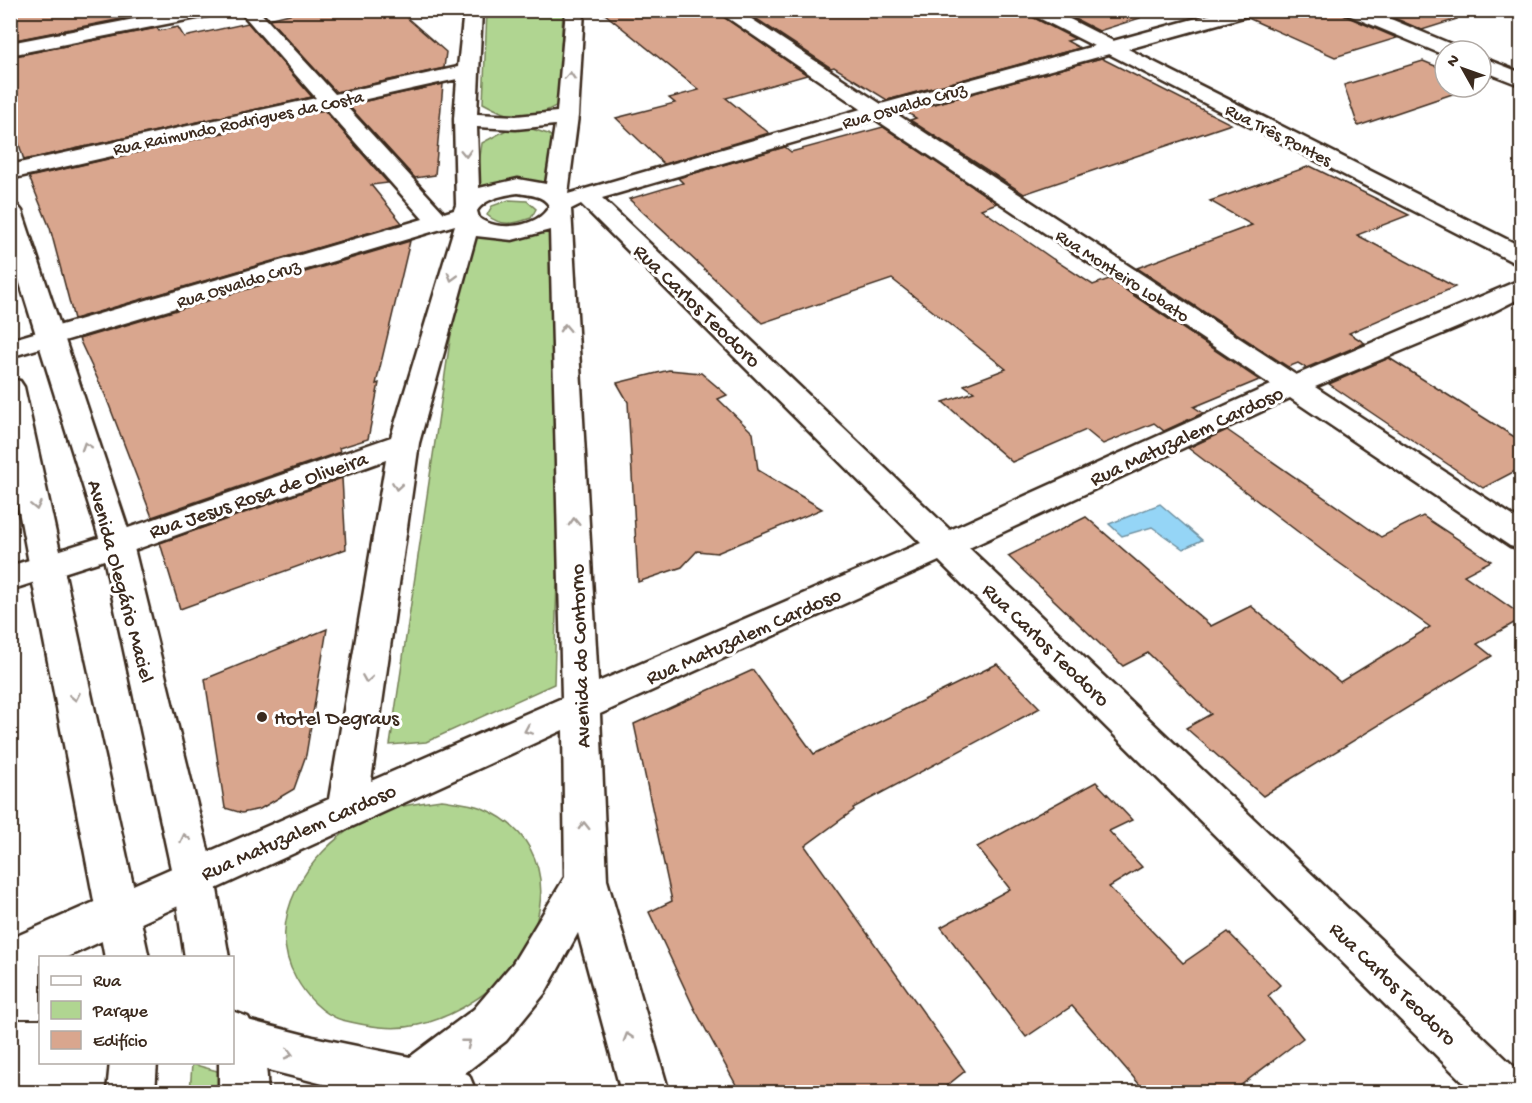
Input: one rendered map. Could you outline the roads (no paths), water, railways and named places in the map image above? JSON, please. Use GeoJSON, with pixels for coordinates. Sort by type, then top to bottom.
{"type":"FeatureCollection","features":[{"type":"Feature","properties":{"kind":"street"},"geometry":{"type":"LineString","coordinates":[[10,49],[212,10]]}},
{"type":"Feature","properties":{"kind":"street"},"geometry":{"type":"LineString","coordinates":[[248,10],[329,101],[460,216]]}},
{"type":"Feature","properties":{"kind":"street"},"geometry":{"type":"LineString","coordinates":[[347,809],[404,443],[460,216],[466,71],[473,10]]}},
{"type":"Feature","properties":{"kind":"street","name":"Avenida do Contorno"},"geometry":{"type":"LineString","coordinates":[[575,10],[567,116],[566,202],[586,880],[645,1092]]}},
{"type":"Feature","properties":{"kind":"street","name":"Rua Monteiro Lobato"},"geometry":{"type":"LineString","coordinates":[[724,10],[1521,538]]}},
{"type":"Feature","properties":{"kind":"street","name":"Rua Três Pontes"},"geometry":{"type":"LineString","coordinates":[[1037,10],[1521,257]]}},
{"type":"Feature","properties":{"kind":"street","name":"Rua Osvaldo Cruz"},"geometry":{"type":"LineString","coordinates":[[10,349],[52,339],[460,216],[476,198],[502,188],[533,187],[566,202],[875,112],[1248,10]]}},
{"type":"Feature","properties":{"kind":"street"},"geometry":{"type":"LineString","coordinates":[[1352,10],[1433,44]]}},
{"type":"Feature","properties":{"kind":"street"},"geometry":{"type":"LineString","coordinates":[[1493,68],[1521,80]]}},
{"type":"Feature","properties":{"kind":"street","name":"Rua Raimundo Rodrigues da Costa"},"geometry":{"type":"LineString","coordinates":[[10,172],[466,71]]}},
{"type":"Feature","properties":{"kind":"street"},"geometry":{"type":"LineString","coordinates":[[465,119],[504,124],[537,123],[567,116]]}},
{"type":"Feature","properties":{"kind":"street","name":"Rua Osvaldo Cruz"},"geometry":{"type":"LineString","coordinates":[[460,216],[487,232],[518,233],[546,225],[556,218],[566,202]]}},
{"type":"Feature","properties":{"kind":"street","name":"Rua Carlos Teodoro"},"geometry":{"type":"LineString","coordinates":[[566,202],[946,545],[1506,1092]]}},
{"type":"Feature","properties":{"kind":"street","name":"Avenida Olegário Maciel"},"geometry":{"type":"LineString","coordinates":[[10,211],[117,544],[194,878],[207,956]]}},
{"type":"Feature","properties":{"kind":"street","name":"Rua Matuzalem Cardoso"},"geometry":{"type":"LineString","coordinates":[[58,956],[118,911],[946,545],[1293,386],[1476,310],[1521,287]]}},
{"type":"Feature","properties":{"kind":"street"},"geometry":{"type":"LineString","coordinates":[[10,387],[49,566],[127,956]]}},
{"type":"Feature","properties":{"kind":"street","name":"Rua Jesus Rosa de Oliveira"},"geometry":{"type":"LineString","coordinates":[[10,578],[117,544],[404,443]]}},
{"type":"Feature","properties":{"kind":"street"},"geometry":{"type":"LineString","coordinates":[[238,1056],[313,1060],[425,1089],[490,1025],[529,978],[586,880]]}},
{"type":"Feature","properties":{"kind":"street","name":"Rua Matuzalem Cardoso"},"geometry":{"type":"LineString","coordinates":[[24,982],[39,971]]}},
{"type":"Feature","properties":{"kind":"water"},"geometry":{"type":"Polygon","coordinates":[[[1160,504],[1202,540],[1183,549],[1152,527],[1122,536],[1109,524],[1160,504]]]}},
{"type":"Feature","properties":{"kind":"place","name":"Hotel Degraus"},"geometry":{"type":"Point","coordinates":[262,717]}}]}
